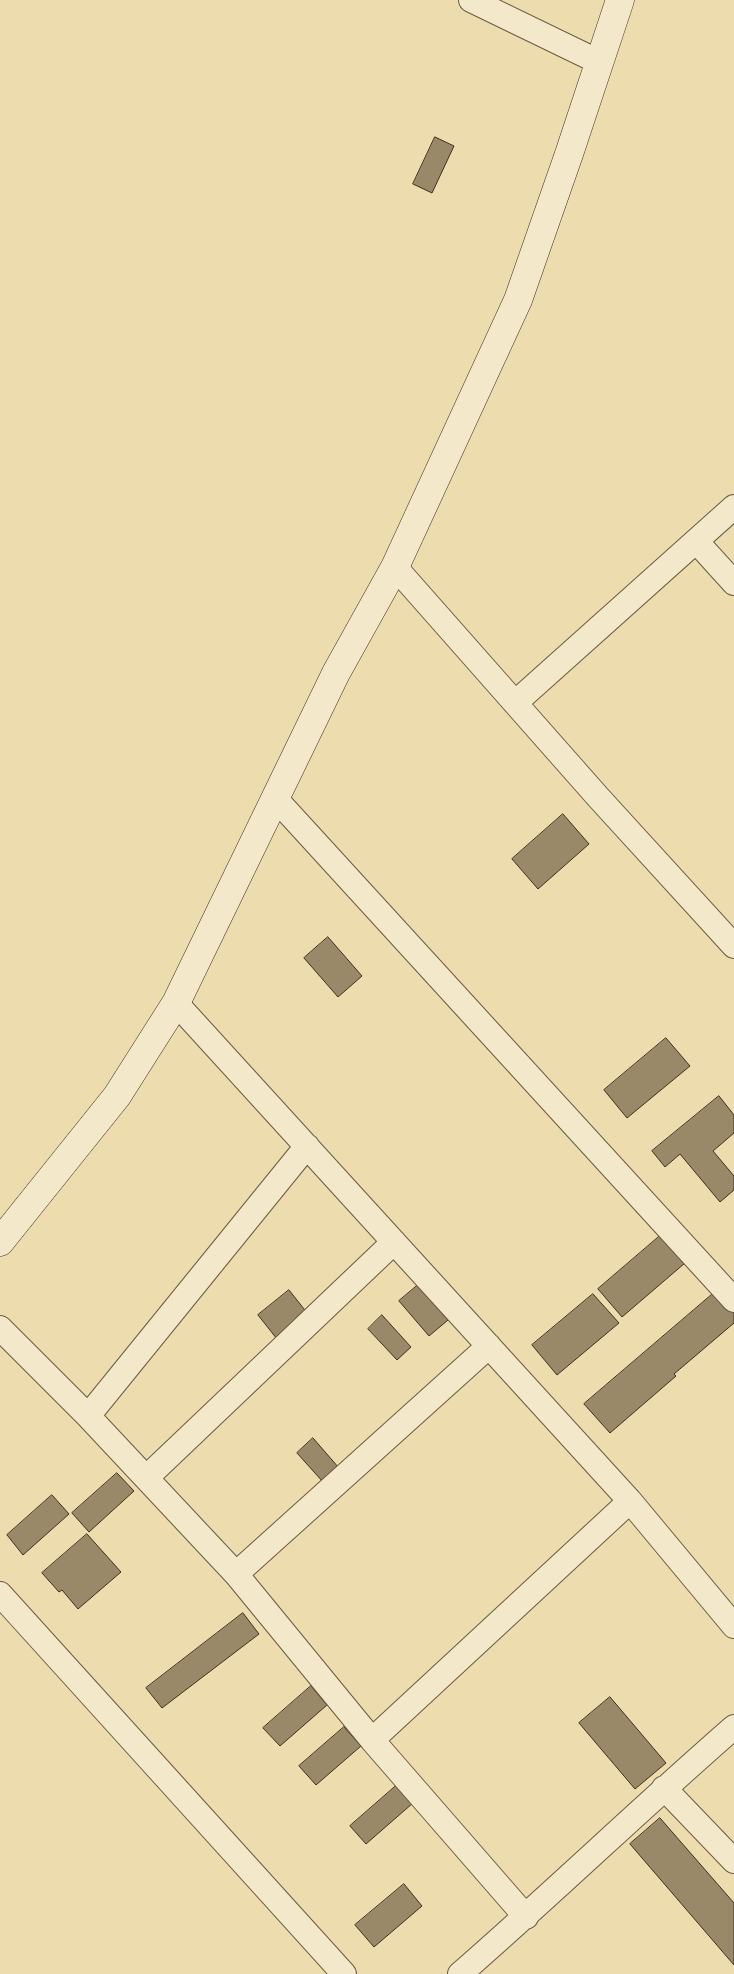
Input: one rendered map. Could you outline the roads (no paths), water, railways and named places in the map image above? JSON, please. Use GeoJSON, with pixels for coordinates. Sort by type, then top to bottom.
{"type":"FeatureCollection","features":[{"type":"Feature","properties":{"kind":"main road"},"geometry":{"type":"LineString","coordinates":[[0,1242],[117,1096],[176,1003],[336,673],[395,567],[518,300],[620,0]]}},
{"type":"Feature","properties":{"kind":"street"},"geometry":{"type":"LineString","coordinates":[[471,0],[600,62]]}},
{"type":"Feature","properties":{"kind":"street"},"geometry":{"type":"LineString","coordinates":[[515,703],[734,507]]}},
{"type":"Feature","properties":{"kind":"street"},"geometry":{"type":"LineString","coordinates":[[696,540],[734,583]]}},
{"type":"Feature","properties":{"kind":"street"},"geometry":{"type":"LineString","coordinates":[[395,567],[734,946]]}},
{"type":"Feature","properties":{"kind":"street"},"geometry":{"type":"LineString","coordinates":[[275,798],[734,1300]]}},
{"type":"Feature","properties":{"kind":"street"},"geometry":{"type":"LineString","coordinates":[[176,1003],[630,1501],[734,1626]]}},
{"type":"Feature","properties":{"kind":"street"},"geometry":{"type":"LineString","coordinates":[[88,1416],[307,1146]]}},
{"type":"Feature","properties":{"kind":"street"},"geometry":{"type":"LineString","coordinates":[[146,1478],[394,1242]]}},
{"type":"Feature","properties":{"kind":"street"},"geometry":{"type":"LineString","coordinates":[[0,1328],[88,1416],[236,1574],[372,1740],[526,1917]]}},
{"type":"Feature","properties":{"kind":"street"},"geometry":{"type":"LineString","coordinates":[[236,1574],[489,1346]]}},
{"type":"Feature","properties":{"kind":"street"},"geometry":{"type":"LineString","coordinates":[[372,1740],[630,1501]]}},
{"type":"Feature","properties":{"kind":"street"},"geometry":{"type":"LineString","coordinates":[[0,1594],[344,1974]]}},
{"type":"Feature","properties":{"kind":"street"},"geometry":{"type":"LineString","coordinates":[[460,1974],[526,1917],[664,1788],[734,1727]]}},
{"type":"Feature","properties":{"kind":"street"},"geometry":{"type":"LineString","coordinates":[[664,1788],[734,1861]]}}]}
